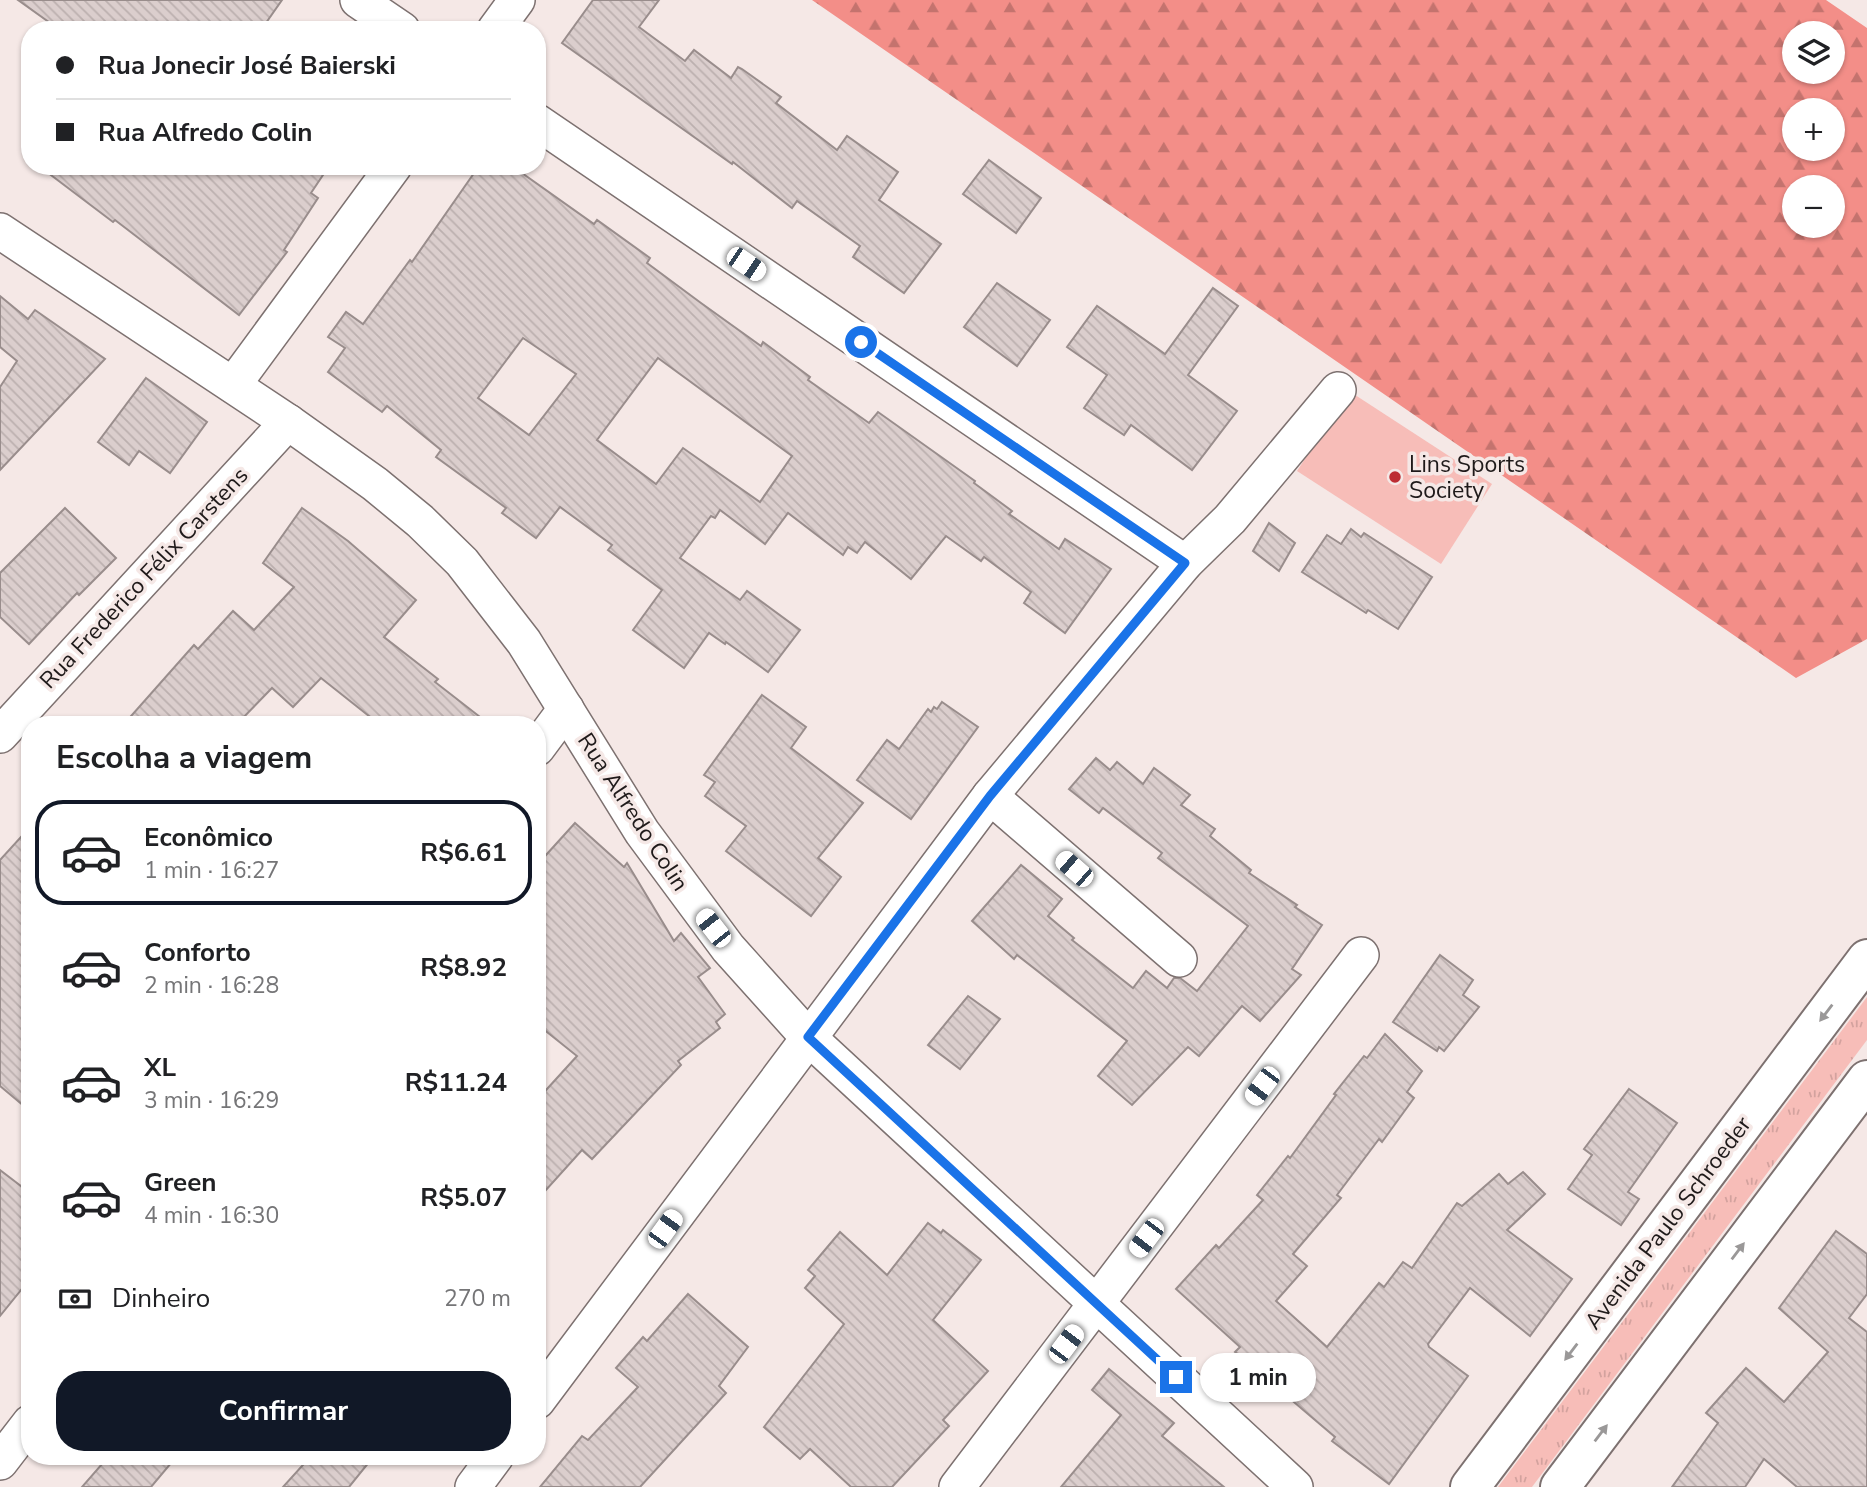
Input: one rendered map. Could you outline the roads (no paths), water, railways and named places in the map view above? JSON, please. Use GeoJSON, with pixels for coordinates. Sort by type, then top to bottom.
{"type":"FeatureCollection","features":[{"type":"Feature","properties":{"kind":"main road","name":"Avenida Paulo Schroeder"},"geometry":{"type":"LineString","coordinates":[[1470,1487],[1867,959]]}},
{"type":"Feature","properties":{"kind":"main road"},"geometry":{"type":"LineString","coordinates":[[1560,1487],[1867,1080]]}},
{"type":"Feature","properties":{"kind":"street"},"geometry":{"type":"LineString","coordinates":[[358,0],[389,21]]}},
{"type":"Feature","properties":{"kind":"street"},"geometry":{"type":"LineString","coordinates":[[502,21],[517,0]]}},
{"type":"Feature","properties":{"kind":"street"},"geometry":{"type":"LineString","coordinates":[[546,128],[1185,563]]}},
{"type":"Feature","properties":{"kind":"street"},"geometry":{"type":"LineString","coordinates":[[233,385],[387,175]]}},
{"type":"Feature","properties":{"kind":"street","name":"Rua Alfredo Colin"},"geometry":{"type":"LineString","coordinates":[[0,231],[288,422],[375,484],[420,521],[462,562],[524,642],[642,832],[683,890],[728,948],[808,1037],[1295,1487]]}},
{"type":"Feature","properties":{"kind":"street"},"geometry":{"type":"LineString","coordinates":[[546,1389],[990,796],[1185,563],[1230,519],[1338,390]]}},
{"type":"Feature","properties":{"kind":"street","name":"Rua Frederico Félix Carstens"},"geometry":{"type":"LineString","coordinates":[[0,734],[288,422]]}},
{"type":"Feature","properties":{"kind":"street"},"geometry":{"type":"LineString","coordinates":[[546,736],[566,709]]}},
{"type":"Feature","properties":{"kind":"street"},"geometry":{"type":"LineString","coordinates":[[990,796],[1179,959]]}},
{"type":"Feature","properties":{"kind":"street"},"geometry":{"type":"LineString","coordinates":[[957,1487],[1361,955]]}},
{"type":"Feature","properties":{"kind":"street"},"geometry":{"type":"LineString","coordinates":[[473,1487],[489,1465]]}},
{"type":"Feature","properties":{"kind":"place","name":"Lins Sports Society"},"geometry":{"type":"Point","coordinates":[1395,477]}}]}
